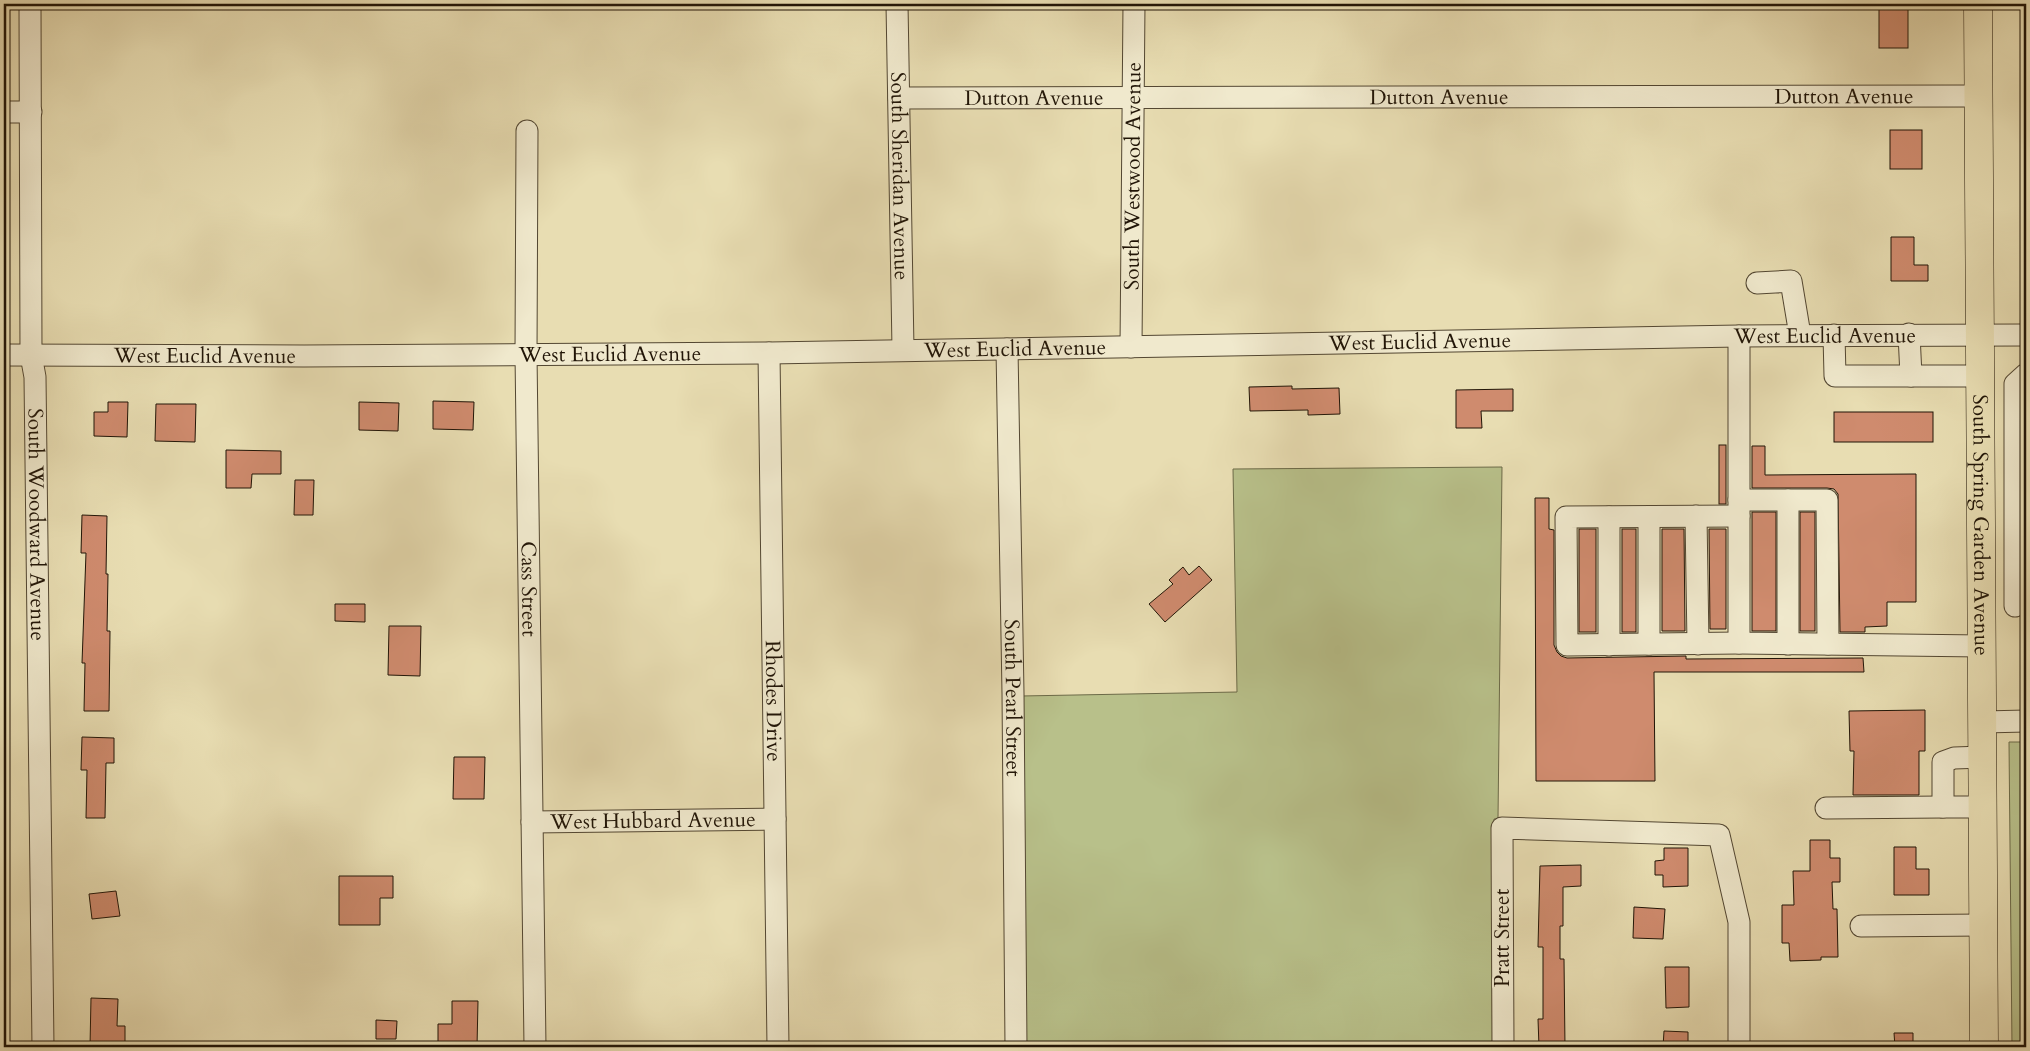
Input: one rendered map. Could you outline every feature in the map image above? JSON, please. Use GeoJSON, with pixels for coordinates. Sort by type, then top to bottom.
{"type":"FeatureCollection","features":[{"type":"Feature","properties":{"kind":"highway","name":"South Spring Garden Avenue"},"geometry":{"type":"LineString","coordinates":[[1978,4],[1984,1047]]}},
{"type":"Feature","properties":{"kind":"street","name":"South Woodward Avenue"},"geometry":{"type":"LineString","coordinates":[[30,4],[31,354],[35,387],[43,1047]]}},
{"type":"Feature","properties":{"kind":"street","name":"South Sheridan Avenue"},"geometry":{"type":"LineString","coordinates":[[897,4],[903,349]]}},
{"type":"Feature","properties":{"kind":"street","name":"South Westwood Avenue"},"geometry":{"type":"LineString","coordinates":[[1131,347],[1134,4]]}},
{"type":"Feature","properties":{"kind":"street","name":"Dutton Avenue"},"geometry":{"type":"LineString","coordinates":[[899,98],[1978,96]]}},
{"type":"Feature","properties":{"kind":"street"},"geometry":{"type":"LineString","coordinates":[[4,112],[31,112]]}},
{"type":"Feature","properties":{"kind":"street","name":"Cass Street"},"geometry":{"type":"LineString","coordinates":[[527,131],[526,354],[535,1047]]}},
{"type":"Feature","properties":{"kind":"street"},"geometry":{"type":"LineString","coordinates":[[1758,283],[1791,281],[1800,335]]}},
{"type":"Feature","properties":{"kind":"street"},"geometry":{"type":"LineString","coordinates":[[1910,334],[1911,376]]}},
{"type":"Feature","properties":{"kind":"street","name":"West Euclid Avenue"},"geometry":{"type":"LineString","coordinates":[[4,355],[304,356],[769,353],[903,349],[1007,349],[1800,335],[2026,335]]}},
{"type":"Feature","properties":{"kind":"street"},"geometry":{"type":"LineString","coordinates":[[1834,335],[1835,376],[1981,376]]}},
{"type":"Feature","properties":{"kind":"street"},"geometry":{"type":"LineString","coordinates":[[1739,336],[1739,643]]}},
{"type":"Feature","properties":{"kind":"street","name":"South Pearl Street"},"geometry":{"type":"LineString","coordinates":[[1007,349],[1013,683],[1016,1047]]}},
{"type":"Feature","properties":{"kind":"street","name":"Rhodes Drive"},"geometry":{"type":"LineString","coordinates":[[769,353],[778,1047]]}},
{"type":"Feature","properties":{"kind":"street"},"geometry":{"type":"LineString","coordinates":[[1982,605],[2021,606],[2015,510],[2014,384],[2026,374]]}},
{"type":"Feature","properties":{"kind":"street"},"geometry":{"type":"LineString","coordinates":[[1788,500],[1788,644]]}},
{"type":"Feature","properties":{"kind":"street"},"geometry":{"type":"LineString","coordinates":[[1828,644],[1827,500],[1788,500],[1696,516],[1566,517],[1567,645],[1739,643],[1982,646]]}},
{"type":"Feature","properties":{"kind":"street"},"geometry":{"type":"LineString","coordinates":[[1982,512],[2015,510]]}},
{"type":"Feature","properties":{"kind":"street"},"geometry":{"type":"LineString","coordinates":[[1696,516],[1698,644]]}},
{"type":"Feature","properties":{"kind":"street"},"geometry":{"type":"LineString","coordinates":[[1608,517],[1609,644]]}},
{"type":"Feature","properties":{"kind":"street"},"geometry":{"type":"LineString","coordinates":[[1649,517],[1649,644]]}},
{"type":"Feature","properties":{"kind":"street"},"geometry":{"type":"LineString","coordinates":[[1983,722],[2026,722]]}},
{"type":"Feature","properties":{"kind":"street"},"geometry":{"type":"LineString","coordinates":[[1943,807],[1943,762],[1954,758],[1983,757]]}},
{"type":"Feature","properties":{"kind":"street"},"geometry":{"type":"LineString","coordinates":[[1826,808],[1983,807]]}},
{"type":"Feature","properties":{"kind":"street","name":"West Hubbard Avenue"},"geometry":{"type":"LineString","coordinates":[[532,822],[775,818]]}},
{"type":"Feature","properties":{"kind":"street","name":"Pratt Street"},"geometry":{"type":"LineString","coordinates":[[1503,1047],[1502,828],[1720,835],[1739,922],[1740,1047]]}},
{"type":"Feature","properties":{"kind":"street"},"geometry":{"type":"LineString","coordinates":[[1861,926],[1984,925]]}},
{"type":"Feature","properties":{"kind":"green space"},"geometry":{"type":"Polygon","coordinates":[[[1502,467],[1498,819],[1494,819],[1494,1047],[1024,1047],[1021,696],[1237,692],[1233,469],[1502,467]]]}},
{"type":"Feature","properties":{"kind":"green space"},"geometry":{"type":"Polygon","coordinates":[[[2009,742],[2026,742],[2026,1047],[2012,1047],[2009,742]]]}},
{"type":"Feature","properties":{"kind":"building"},"geometry":{"type":"Polygon","coordinates":[[[1879,4],[1908,4],[1908,48],[1879,48],[1879,4]]]}},
{"type":"Feature","properties":{"kind":"building"},"geometry":{"type":"Polygon","coordinates":[[[1890,130],[1922,130],[1922,169],[1890,169],[1890,130]]]}},
{"type":"Feature","properties":{"kind":"building"},"geometry":{"type":"Polygon","coordinates":[[[1891,237],[1914,237],[1914,265],[1928,265],[1928,281],[1891,281],[1891,237]]]}},
{"type":"Feature","properties":{"kind":"building"},"geometry":{"type":"Polygon","coordinates":[[[1292,386],[1292,389],[1339,388],[1340,414],[1308,415],[1308,410],[1250,411],[1249,387],[1292,386]]]}},
{"type":"Feature","properties":{"kind":"building"},"geometry":{"type":"Polygon","coordinates":[[[1513,389],[1513,411],[1481,411],[1482,428],[1456,428],[1456,390],[1513,389]]]}},
{"type":"Feature","properties":{"kind":"building"},"geometry":{"type":"Polygon","coordinates":[[[433,401],[474,402],[473,430],[433,429],[433,401]]]}},
{"type":"Feature","properties":{"kind":"building"},"geometry":{"type":"Polygon","coordinates":[[[108,402],[128,402],[127,437],[94,436],[94,412],[108,412],[108,402]]]}},
{"type":"Feature","properties":{"kind":"building"},"geometry":{"type":"Polygon","coordinates":[[[359,402],[399,403],[398,431],[359,430],[359,402]]]}},
{"type":"Feature","properties":{"kind":"building"},"geometry":{"type":"Polygon","coordinates":[[[156,404],[196,404],[195,442],[155,441],[156,404]]]}},
{"type":"Feature","properties":{"kind":"building"},"geometry":{"type":"Polygon","coordinates":[[[1834,412],[1933,412],[1933,442],[1834,442],[1834,412]]]}},
{"type":"Feature","properties":{"kind":"building"},"geometry":{"type":"Polygon","coordinates":[[[1719,445],[1726,445],[1726,504],[1719,504],[1719,445]]]}},
{"type":"Feature","properties":{"kind":"building"},"geometry":{"type":"Polygon","coordinates":[[[1752,446],[1765,446],[1765,475],[1916,474],[1916,602],[1887,602],[1887,626],[1865,627],[1865,632],[1840,632],[1838,494],[1834,489],[1827,488],[1752,488],[1752,446]]]}},
{"type":"Feature","properties":{"kind":"building"},"geometry":{"type":"Polygon","coordinates":[[[226,450],[281,451],[281,474],[252,474],[251,488],[226,488],[226,450]]]}},
{"type":"Feature","properties":{"kind":"building"},"geometry":{"type":"Polygon","coordinates":[[[295,480],[314,480],[313,515],[294,515],[295,480]]]}},
{"type":"Feature","properties":{"kind":"building"},"geometry":{"type":"Polygon","coordinates":[[[1535,498],[1549,498],[1549,529],[1554,530],[1554,645],[1561,656],[1567,658],[1686,656],[1686,659],[1863,658],[1864,672],[1654,672],[1655,781],[1536,781],[1535,498]]]}},
{"type":"Feature","properties":{"kind":"building"},"geometry":{"type":"Polygon","coordinates":[[[1752,512],[1776,512],[1776,631],[1752,631],[1752,512]]]}},
{"type":"Feature","properties":{"kind":"building"},"geometry":{"type":"Polygon","coordinates":[[[1800,512],[1815,512],[1815,631],[1800,631],[1800,512]]]}},
{"type":"Feature","properties":{"kind":"building"},"geometry":{"type":"Polygon","coordinates":[[[82,515],[107,516],[107,631],[110,631],[109,711],[84,711],[85,663],[82,663],[86,553],[81,553],[82,515]]]}},
{"type":"Feature","properties":{"kind":"building"},"geometry":{"type":"Polygon","coordinates":[[[1579,529],[1596,529],[1596,632],[1579,632],[1579,529]]]}},
{"type":"Feature","properties":{"kind":"building"},"geometry":{"type":"Polygon","coordinates":[[[1622,529],[1636,529],[1636,632],[1622,632],[1622,529]]]}},
{"type":"Feature","properties":{"kind":"building"},"geometry":{"type":"Polygon","coordinates":[[[1662,529],[1684,529],[1685,631],[1662,631],[1662,529]]]}},
{"type":"Feature","properties":{"kind":"building"},"geometry":{"type":"Polygon","coordinates":[[[1709,529],[1726,529],[1726,629],[1710,629],[1709,529]]]}},
{"type":"Feature","properties":{"kind":"building"},"geometry":{"type":"Polygon","coordinates":[[[1199,566],[1212,580],[1165,622],[1149,604],[1173,584],[1169,580],[1183,567],[1189,575],[1199,566]]]}},
{"type":"Feature","properties":{"kind":"building"},"geometry":{"type":"Polygon","coordinates":[[[335,604],[365,604],[365,622],[335,621],[335,604]]]}},
{"type":"Feature","properties":{"kind":"building"},"geometry":{"type":"Polygon","coordinates":[[[389,626],[421,626],[420,676],[388,675],[389,626]]]}},
{"type":"Feature","properties":{"kind":"building"},"geometry":{"type":"Polygon","coordinates":[[[1925,710],[1925,751],[1919,751],[1919,795],[1853,795],[1854,751],[1850,751],[1849,711],[1925,710]]]}},
{"type":"Feature","properties":{"kind":"building"},"geometry":{"type":"Polygon","coordinates":[[[82,737],[114,738],[114,763],[106,763],[105,818],[86,818],[87,770],[81,770],[82,737]]]}},
{"type":"Feature","properties":{"kind":"building"},"geometry":{"type":"Polygon","coordinates":[[[454,757],[485,757],[484,799],[453,799],[454,757]]]}},
{"type":"Feature","properties":{"kind":"building"},"geometry":{"type":"Polygon","coordinates":[[[1810,840],[1830,840],[1830,858],[1840,858],[1840,882],[1832,882],[1833,909],[1837,909],[1838,957],[1821,957],[1821,960],[1790,961],[1789,943],[1782,943],[1782,905],[1794,905],[1793,871],[1810,871],[1810,840]]]}},
{"type":"Feature","properties":{"kind":"building"},"geometry":{"type":"Polygon","coordinates":[[[1894,847],[1916,847],[1916,869],[1929,869],[1929,895],[1894,895],[1894,847]]]}},
{"type":"Feature","properties":{"kind":"building"},"geometry":{"type":"Polygon","coordinates":[[[1664,848],[1688,848],[1688,886],[1663,887],[1663,875],[1655,875],[1655,861],[1664,860],[1664,848]]]}},
{"type":"Feature","properties":{"kind":"building"},"geometry":{"type":"Polygon","coordinates":[[[1581,865],[1581,886],[1563,887],[1563,926],[1560,926],[1560,959],[1564,959],[1565,1047],[1539,1047],[1538,1019],[1543,1019],[1543,947],[1538,947],[1540,866],[1581,865]]]}},
{"type":"Feature","properties":{"kind":"building"},"geometry":{"type":"Polygon","coordinates":[[[339,876],[393,876],[393,898],[380,898],[380,925],[339,925],[339,876]]]}},
{"type":"Feature","properties":{"kind":"building"},"geometry":{"type":"Polygon","coordinates":[[[116,891],[120,916],[92,919],[89,894],[116,891]]]}},
{"type":"Feature","properties":{"kind":"building"},"geometry":{"type":"Polygon","coordinates":[[[1634,907],[1665,909],[1663,939],[1633,938],[1634,907]]]}},
{"type":"Feature","properties":{"kind":"building"},"geometry":{"type":"Polygon","coordinates":[[[1665,967],[1689,967],[1689,1007],[1666,1008],[1665,967]]]}},
{"type":"Feature","properties":{"kind":"building"},"geometry":{"type":"Polygon","coordinates":[[[91,998],[118,999],[117,1026],[125,1026],[125,1047],[90,1047],[91,998]]]}},
{"type":"Feature","properties":{"kind":"building"},"geometry":{"type":"Polygon","coordinates":[[[452,1001],[478,1001],[477,1047],[438,1047],[438,1024],[452,1024],[452,1001]]]}},
{"type":"Feature","properties":{"kind":"building"},"geometry":{"type":"Polygon","coordinates":[[[376,1020],[397,1021],[396,1039],[376,1039],[376,1020]]]}},
{"type":"Feature","properties":{"kind":"building"},"geometry":{"type":"Polygon","coordinates":[[[1664,1031],[1688,1032],[1688,1047],[1663,1047],[1664,1031]]]}},
{"type":"Feature","properties":{"kind":"building"},"geometry":{"type":"Polygon","coordinates":[[[1894,1033],[1913,1033],[1913,1047],[1895,1047],[1894,1033]]]}}]}
